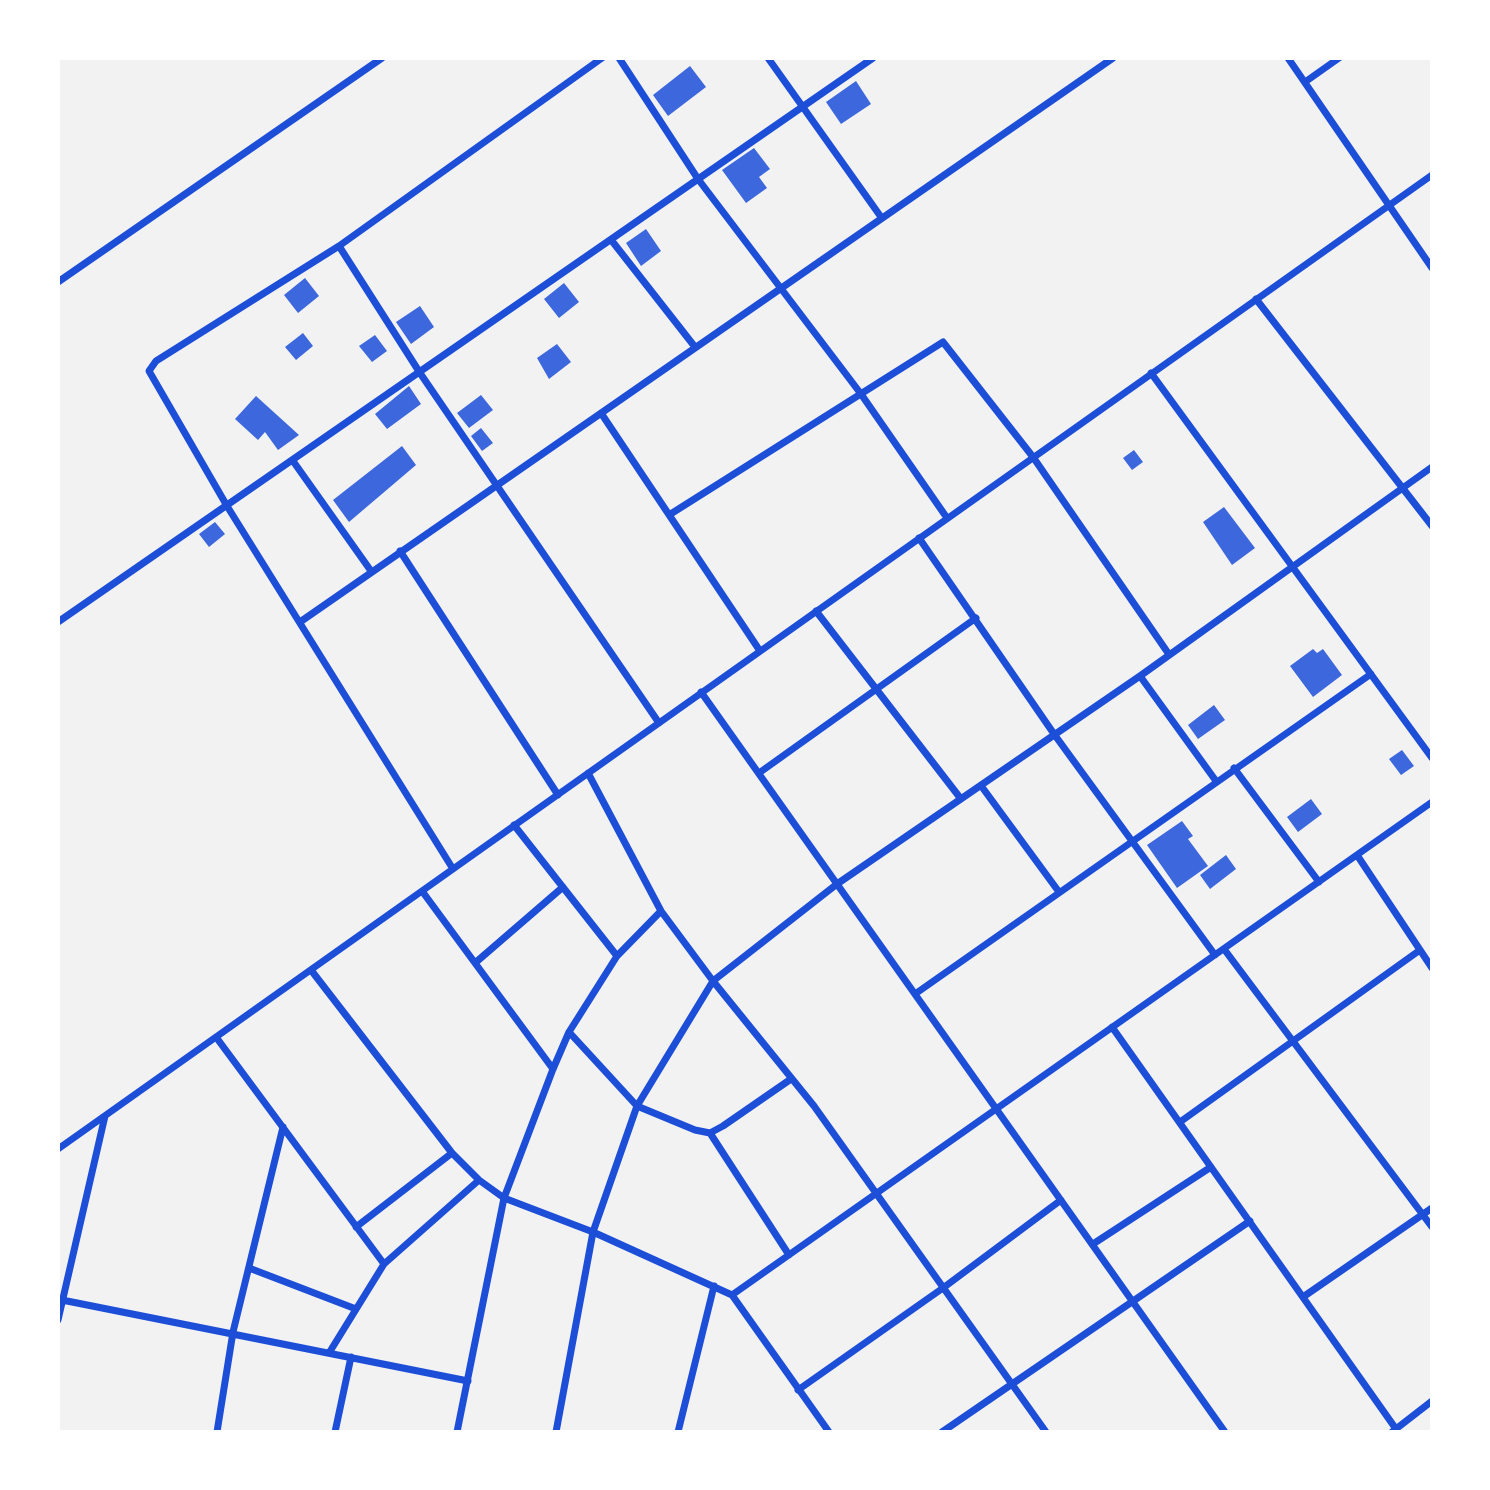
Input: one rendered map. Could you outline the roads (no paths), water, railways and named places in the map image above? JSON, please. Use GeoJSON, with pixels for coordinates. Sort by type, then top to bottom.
{"type":"FeatureCollection","features":[{"type":"Feature","properties":{"kind":"street"},"geometry":{"type":"LineString","coordinates":[[58,282],[382,58]]}},
{"type":"Feature","properties":{"kind":"street"},"geometry":{"type":"LineString","coordinates":[[453,869],[227,506],[149,371],[156,361],[339,246],[602,58]]}},
{"type":"Feature","properties":{"kind":"street"},"geometry":{"type":"LineString","coordinates":[[619,58],[698,179],[861,394],[947,518]]}},
{"type":"Feature","properties":{"kind":"street"},"geometry":{"type":"LineString","coordinates":[[768,58],[881,217]]}},
{"type":"Feature","properties":{"kind":"street"},"geometry":{"type":"LineString","coordinates":[[58,622],[873,58]]}},
{"type":"Feature","properties":{"kind":"street"},"geometry":{"type":"LineString","coordinates":[[300,621],[1113,58]]}},
{"type":"Feature","properties":{"kind":"street"},"geometry":{"type":"LineString","coordinates":[[1288,58],[1432,268]]}},
{"type":"Feature","properties":{"kind":"street"},"geometry":{"type":"LineString","coordinates":[[1305,82],[1339,58]]}},
{"type":"Feature","properties":{"kind":"street"},"geometry":{"type":"LineString","coordinates":[[58,1149],[1432,175]]}},
{"type":"Feature","properties":{"kind":"street"},"geometry":{"type":"LineString","coordinates":[[612,241],[695,348]]}},
{"type":"Feature","properties":{"kind":"street"},"geometry":{"type":"LineString","coordinates":[[339,246],[420,373],[659,723]]}},
{"type":"Feature","properties":{"kind":"street"},"geometry":{"type":"LineString","coordinates":[[1256,299],[1432,526]]}},
{"type":"Feature","properties":{"kind":"street"},"geometry":{"type":"LineString","coordinates":[[669,515],[943,342],[1033,457],[1168,653]]}},
{"type":"Feature","properties":{"kind":"street"},"geometry":{"type":"LineString","coordinates":[[1151,373],[1432,758]]}},
{"type":"Feature","properties":{"kind":"street"},"geometry":{"type":"LineString","coordinates":[[601,413],[760,651]]}},
{"type":"Feature","properties":{"kind":"street"},"geometry":{"type":"LineString","coordinates":[[293,461],[371,571]]}},
{"type":"Feature","properties":{"kind":"street"},"geometry":{"type":"LineString","coordinates":[[556,1432],[593,1232],[637,1106],[713,981],[837,884],[982,787],[1432,467]]}},
{"type":"Feature","properties":{"kind":"street"},"geometry":{"type":"LineString","coordinates":[[919,538],[1054,734],[1214,955]]}},
{"type":"Feature","properties":{"kind":"street"},"geometry":{"type":"LineString","coordinates":[[400,551],[558,795]]}},
{"type":"Feature","properties":{"kind":"street"},"geometry":{"type":"LineString","coordinates":[[816,611],[961,800]]}},
{"type":"Feature","properties":{"kind":"street"},"geometry":{"type":"LineString","coordinates":[[759,773],[976,618]]}},
{"type":"Feature","properties":{"kind":"street"},"geometry":{"type":"LineString","coordinates":[[915,994],[1371,674]]}},
{"type":"Feature","properties":{"kind":"street"},"geometry":{"type":"LineString","coordinates":[[1140,676],[1216,781]]}},
{"type":"Feature","properties":{"kind":"street"},"geometry":{"type":"LineString","coordinates":[[701,692],[1225,1432]]}},
{"type":"Feature","properties":{"kind":"street"},"geometry":{"type":"LineString","coordinates":[[1234,768],[1319,882]]}},
{"type":"Feature","properties":{"kind":"street"},"geometry":{"type":"LineString","coordinates":[[588,773],[661,911],[713,981],[814,1106],[1046,1432]]}},
{"type":"Feature","properties":{"kind":"street"},"geometry":{"type":"LineString","coordinates":[[982,787],[1059,892]]}},
{"type":"Feature","properties":{"kind":"street"},"geometry":{"type":"LineString","coordinates":[[732,1295],[1432,802]]}},
{"type":"Feature","properties":{"kind":"street"},"geometry":{"type":"LineString","coordinates":[[514,825],[617,956]]}},
{"type":"Feature","properties":{"kind":"street"},"geometry":{"type":"LineString","coordinates":[[1357,855],[1432,968]]}},
{"type":"Feature","properties":{"kind":"street"},"geometry":{"type":"LineString","coordinates":[[475,963],[563,887]]}},
{"type":"Feature","properties":{"kind":"street"},"geometry":{"type":"LineString","coordinates":[[422,891],[553,1069]]}},
{"type":"Feature","properties":{"kind":"street"},"geometry":{"type":"LineString","coordinates":[[457,1432],[504,1198],[553,1069],[569,1032],[617,956],[661,911]]}},
{"type":"Feature","properties":{"kind":"street"},"geometry":{"type":"LineString","coordinates":[[1224,949],[1432,1227]]}},
{"type":"Feature","properties":{"kind":"street"},"geometry":{"type":"LineString","coordinates":[[1180,1122],[1420,950]]}},
{"type":"Feature","properties":{"kind":"street"},"geometry":{"type":"LineString","coordinates":[[311,970],[452,1153],[479,1180],[504,1198],[593,1232],[732,1295],[829,1432]]}},
{"type":"Feature","properties":{"kind":"street"},"geometry":{"type":"LineString","coordinates":[[1112,1027],[1250,1221],[1394,1431],[1432,1401]]}},
{"type":"Feature","properties":{"kind":"street"},"geometry":{"type":"LineString","coordinates":[[569,1032],[637,1106],[695,1130],[710,1133],[791,1079]]}},
{"type":"Feature","properties":{"kind":"street"},"geometry":{"type":"LineString","coordinates":[[216,1037],[384,1264]]}},
{"type":"Feature","properties":{"kind":"street"},"geometry":{"type":"LineString","coordinates":[[58,1320],[105,1116]]}},
{"type":"Feature","properties":{"kind":"street"},"geometry":{"type":"LineString","coordinates":[[217,1432],[233,1332],[282,1127]]}},
{"type":"Feature","properties":{"kind":"street"},"geometry":{"type":"LineString","coordinates":[[710,1133],[789,1255]]}},
{"type":"Feature","properties":{"kind":"street"},"geometry":{"type":"LineString","coordinates":[[356,1227],[452,1153]]}},
{"type":"Feature","properties":{"kind":"street"},"geometry":{"type":"LineString","coordinates":[[1093,1244],[1211,1167]]}},
{"type":"Feature","properties":{"kind":"street"},"geometry":{"type":"LineString","coordinates":[[329,1353],[384,1264],[479,1180]]}},
{"type":"Feature","properties":{"kind":"street"},"geometry":{"type":"LineString","coordinates":[[798,1390],[943,1288],[1061,1200]]}},
{"type":"Feature","properties":{"kind":"street"},"geometry":{"type":"LineString","coordinates":[[1303,1297],[1432,1208]]}},
{"type":"Feature","properties":{"kind":"street"},"geometry":{"type":"LineString","coordinates":[[942,1432],[1250,1221]]}},
{"type":"Feature","properties":{"kind":"street"},"geometry":{"type":"LineString","coordinates":[[249,1268],[356,1309]]}},
{"type":"Feature","properties":{"kind":"street"},"geometry":{"type":"LineString","coordinates":[[678,1432],[714,1286]]}},
{"type":"Feature","properties":{"kind":"street"},"geometry":{"type":"LineString","coordinates":[[62,1300],[468,1381]]}},
{"type":"Feature","properties":{"kind":"street"},"geometry":{"type":"LineString","coordinates":[[335,1432],[351,1357]]}}]}
